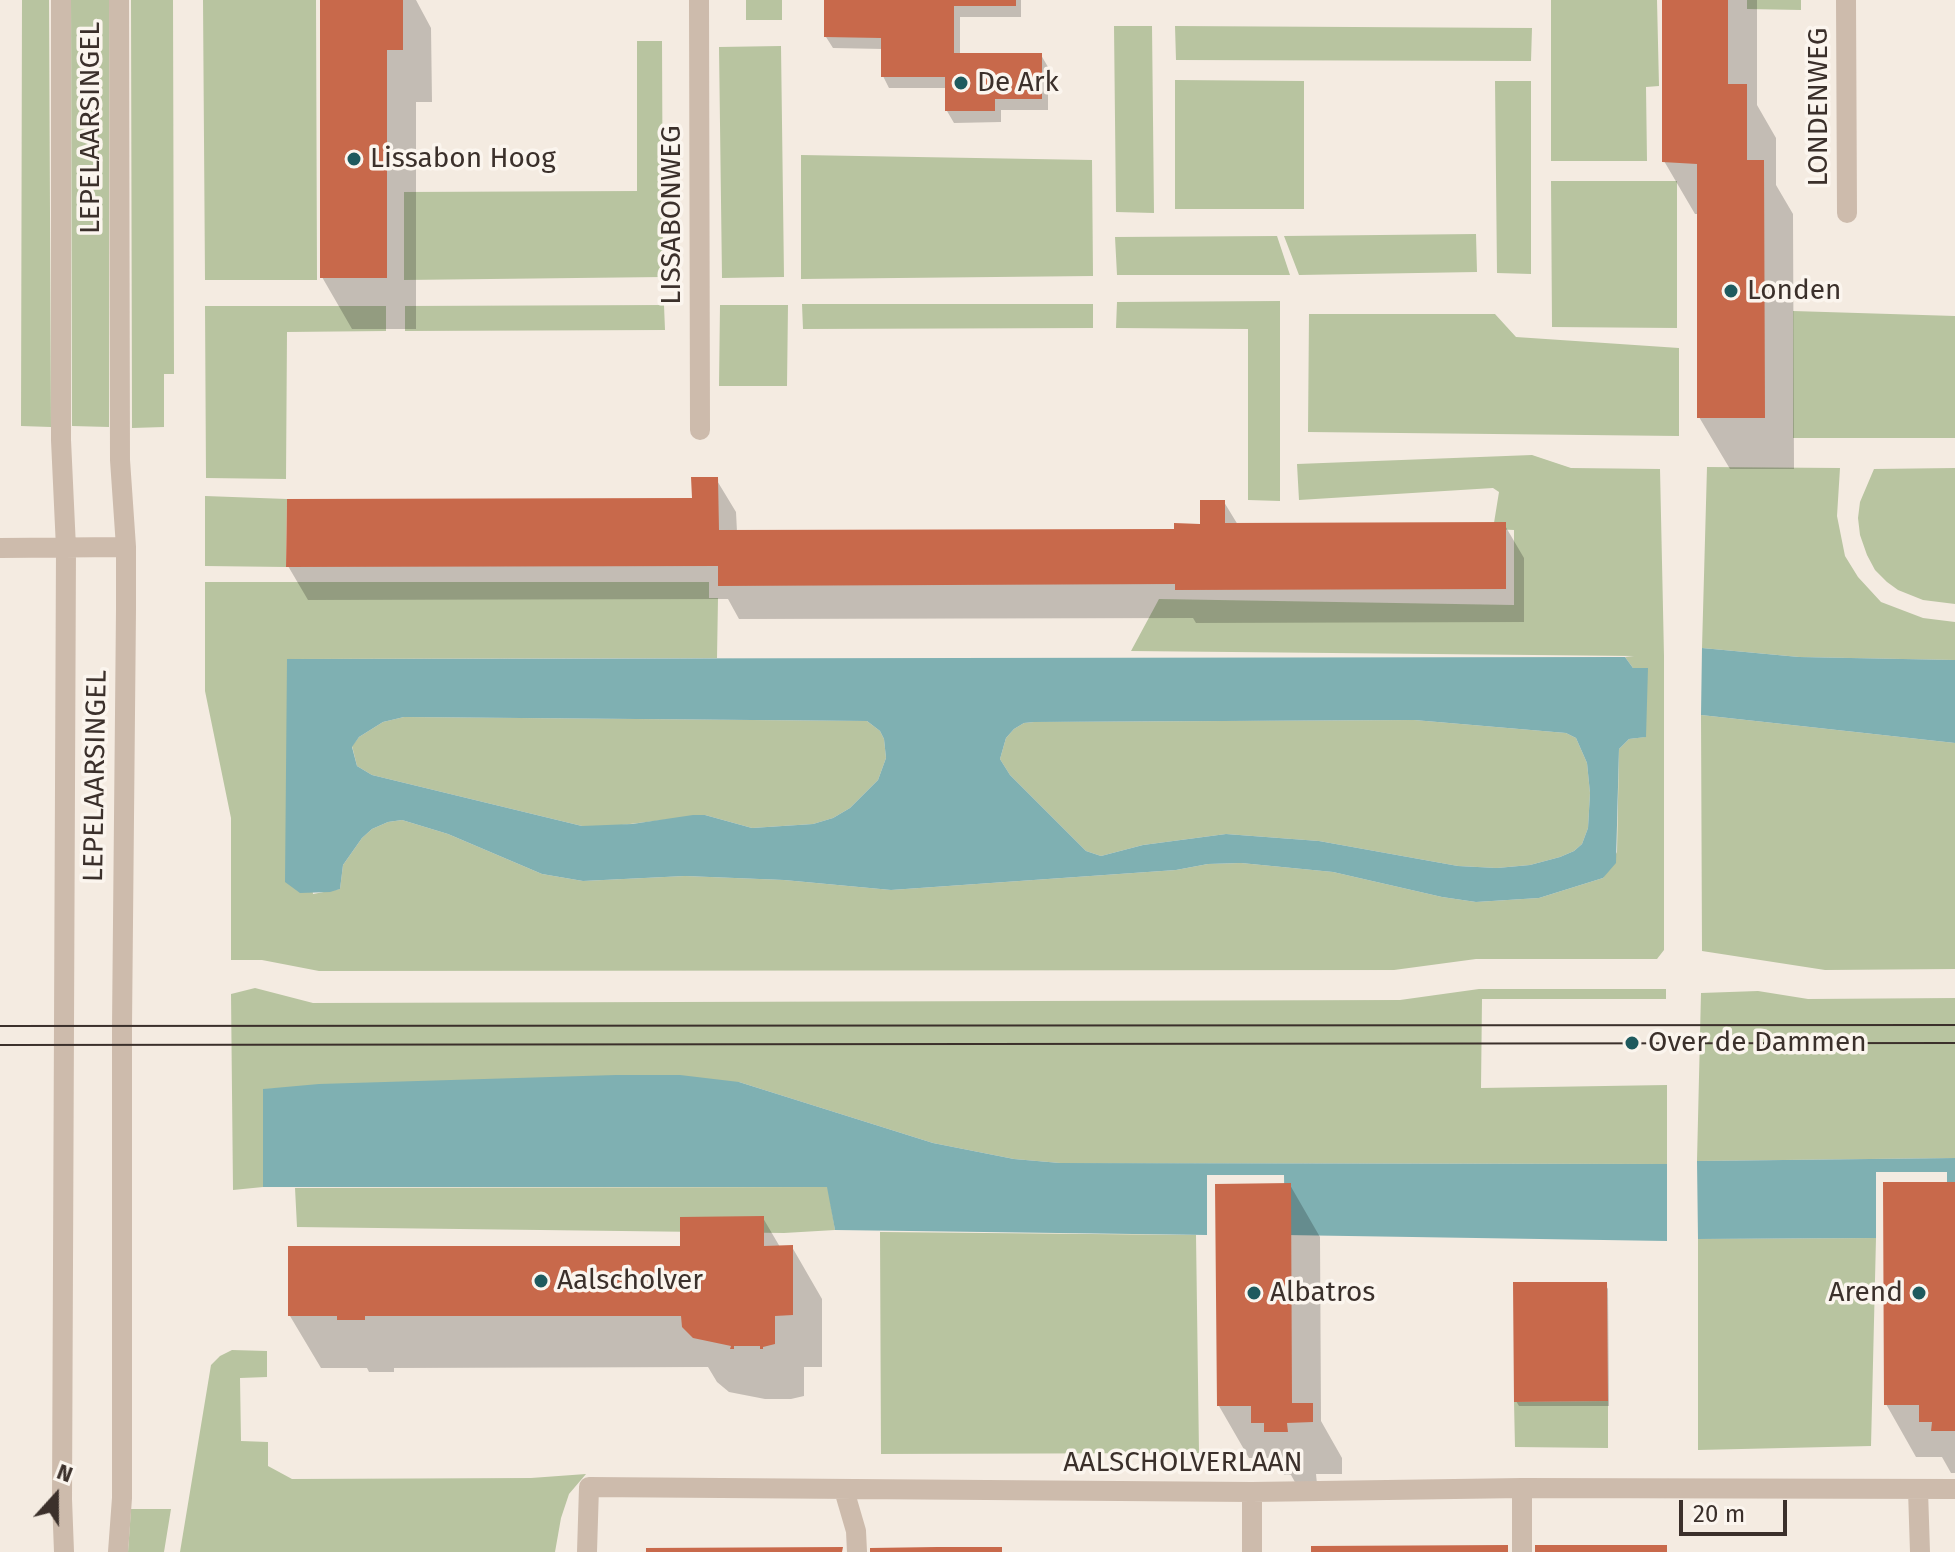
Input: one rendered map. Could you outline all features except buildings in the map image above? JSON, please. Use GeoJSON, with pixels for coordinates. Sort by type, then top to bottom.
{"type":"FeatureCollection","features":[{"type":"Feature","properties":{"kind":"street","name":"LEPELAARSINGEL"},"geometry":{"type":"LineString","coordinates":[[61,0],[61,440],[66,548],[64,1552]]}},
{"type":"Feature","properties":{"kind":"street","name":"LEPELAARSINGEL"},"geometry":{"type":"LineString","coordinates":[[118,1552],[122,1498],[126,547],[120,460],[119,0]]}},
{"type":"Feature","properties":{"kind":"street","name":"LISSABONWEG"},"geometry":{"type":"LineString","coordinates":[[699,0],[700,430]]}},
{"type":"Feature","properties":{"kind":"street","name":"LONDENWEG"},"geometry":{"type":"LineString","coordinates":[[1846,0],[1847,213]]}},
{"type":"Feature","properties":{"kind":"street"},"geometry":{"type":"LineString","coordinates":[[0,548],[126,547]]}},
{"type":"Feature","properties":{"kind":"street","name":"AALSCHOLVERLAAN"},"geometry":{"type":"LineString","coordinates":[[587,1552],[589,1487],[1252,1492],[1522,1488],[1955,1489]]}},
{"type":"Feature","properties":{"kind":"street"},"geometry":{"type":"LineString","coordinates":[[1522,1488],[1522,1552]]}},
{"type":"Feature","properties":{"kind":"street"},"geometry":{"type":"LineString","coordinates":[[844,1490],[856,1531],[857,1552]]}},
{"type":"Feature","properties":{"kind":"street"},"geometry":{"type":"LineString","coordinates":[[1918,1490],[1920,1552]]}},
{"type":"Feature","properties":{"kind":"street"},"geometry":{"type":"LineString","coordinates":[[1252,1492],[1252,1552]]}},
{"type":"Feature","properties":{"kind":"green space"},"geometry":{"type":"Polygon","coordinates":[[[22,0],[49,0],[51,427],[21,426],[22,0]]]}},
{"type":"Feature","properties":{"kind":"green space"},"geometry":{"type":"Polygon","coordinates":[[[71,0],[109,0],[109,427],[72,426],[71,0]]]}},
{"type":"Feature","properties":{"kind":"green space"},"geometry":{"type":"Polygon","coordinates":[[[131,0],[173,0],[174,374],[164,374],[164,427],[132,428],[131,0]]]}},
{"type":"Feature","properties":{"kind":"green space"},"geometry":{"type":"Polygon","coordinates":[[[203,0],[316,0],[317,280],[205,280],[203,0]]]}},
{"type":"Feature","properties":{"kind":"green space"},"geometry":{"type":"Polygon","coordinates":[[[746,0],[782,0],[782,20],[746,20],[746,0]]]}},
{"type":"Feature","properties":{"kind":"green space"},"geometry":{"type":"Polygon","coordinates":[[[1551,0],[1657,0],[1659,86],[1646,87],[1647,161],[1551,161],[1551,0]]]}},
{"type":"Feature","properties":{"kind":"green space"},"geometry":{"type":"Polygon","coordinates":[[[1747,0],[1801,0],[1801,10],[1747,9],[1747,0]]]}},
{"type":"Feature","properties":{"kind":"green space"},"geometry":{"type":"Polygon","coordinates":[[[1114,26],[1152,26],[1154,213],[1116,212],[1114,26]]]}},
{"type":"Feature","properties":{"kind":"green space"},"geometry":{"type":"Polygon","coordinates":[[[1175,26],[1532,28],[1531,61],[1176,60],[1175,26]]]}},
{"type":"Feature","properties":{"kind":"green space"},"geometry":{"type":"Polygon","coordinates":[[[637,41],[662,41],[663,277],[404,280],[404,192],[637,191],[637,41]]]}},
{"type":"Feature","properties":{"kind":"green space"},"geometry":{"type":"Polygon","coordinates":[[[781,46],[784,277],[722,278],[719,47],[781,46]]]}},
{"type":"Feature","properties":{"kind":"green space"},"geometry":{"type":"Polygon","coordinates":[[[1175,80],[1304,81],[1304,209],[1175,209],[1175,80]]]}},
{"type":"Feature","properties":{"kind":"green space"},"geometry":{"type":"Polygon","coordinates":[[[1495,81],[1531,81],[1531,274],[1497,273],[1495,81]]]}},
{"type":"Feature","properties":{"kind":"green space"},"geometry":{"type":"Polygon","coordinates":[[[801,155],[1092,160],[1093,276],[801,279],[801,155]]]}},
{"type":"Feature","properties":{"kind":"green space"},"geometry":{"type":"Polygon","coordinates":[[[1551,181],[1677,181],[1677,328],[1552,327],[1551,181]]]}},
{"type":"Feature","properties":{"kind":"green space"},"geometry":{"type":"Polygon","coordinates":[[[1476,234],[1477,272],[1299,275],[1284,236],[1476,234]]]}},
{"type":"Feature","properties":{"kind":"green space"},"geometry":{"type":"Polygon","coordinates":[[[1277,236],[1290,275],[1117,275],[1115,237],[1277,236]]]}},
{"type":"Feature","properties":{"kind":"green space"},"geometry":{"type":"Polygon","coordinates":[[[1280,301],[1280,501],[1248,500],[1248,329],[1116,328],[1117,302],[1280,301]]]}},
{"type":"Feature","properties":{"kind":"green space"},"geometry":{"type":"Polygon","coordinates":[[[802,304],[1093,304],[1093,328],[803,329],[802,304]]]}},
{"type":"Feature","properties":{"kind":"green space"},"geometry":{"type":"Polygon","coordinates":[[[664,305],[665,330],[405,331],[405,306],[664,305]]]}},
{"type":"Feature","properties":{"kind":"green space"},"geometry":{"type":"Polygon","coordinates":[[[720,305],[788,305],[787,386],[719,386],[720,305]]]}},
{"type":"Feature","properties":{"kind":"green space"},"geometry":{"type":"Polygon","coordinates":[[[205,306],[386,306],[386,331],[287,332],[286,479],[206,478],[205,306]]]}},
{"type":"Feature","properties":{"kind":"green space"},"geometry":{"type":"Polygon","coordinates":[[[1793,311],[1955,316],[1955,438],[1793,438],[1793,311]]]}},
{"type":"Feature","properties":{"kind":"green space"},"geometry":{"type":"Polygon","coordinates":[[[1309,314],[1495,314],[1516,337],[1679,348],[1679,436],[1308,432],[1309,314]]]}},
{"type":"Feature","properties":{"kind":"green space"},"geometry":{"type":"Polygon","coordinates":[[[1532,455],[1571,468],[1660,469],[1664,656],[1664,950],[1657,959],[1476,959],[1394,970],[319,971],[262,960],[231,960],[231,818],[205,691],[205,582],[709,582],[709,598],[718,598],[717,658],[287,659],[313,894],[340,889],[343,865],[362,838],[372,829],[402,820],[448,834],[542,874],[583,881],[685,876],[784,880],[891,890],[1241,863],[1333,872],[1476,902],[1539,898],[1603,878],[1617,852],[1619,749],[1629,739],[1645,737],[1647,668],[1633,668],[1625,657],[1634,656],[1131,651],[1159,599],[1514,605],[1514,530],[1493,529],[1499,492],[1493,488],[1299,500],[1297,464],[1532,455]]]}},
{"type":"Feature","properties":{"kind":"green space"},"geometry":{"type":"Polygon","coordinates":[[[1707,467],[1840,468],[1837,516],[1845,556],[1858,577],[1881,602],[1923,618],[1955,622],[1955,660],[1799,657],[1702,648],[1707,467]]]}},
{"type":"Feature","properties":{"kind":"green space"},"geometry":{"type":"Polygon","coordinates":[[[1955,468],[1955,604],[1923,600],[1887,582],[1875,570],[1867,555],[1858,518],[1860,502],[1874,469],[1955,468]]]}},
{"type":"Feature","properties":{"kind":"green space"},"geometry":{"type":"Polygon","coordinates":[[[205,496],[287,499],[286,567],[205,566],[205,496]]]}},
{"type":"Feature","properties":{"kind":"green space"},"geometry":{"type":"Polygon","coordinates":[[[1701,715],[1955,743],[1955,969],[1825,970],[1702,951],[1701,715]]]}},
{"type":"Feature","properties":{"kind":"green space"},"geometry":{"type":"Polygon","coordinates":[[[404,717],[867,721],[880,731],[886,758],[878,780],[850,808],[833,818],[813,824],[752,828],[705,815],[605,827],[582,826],[372,775],[357,766],[352,746],[359,737],[383,722],[404,717]]]}},
{"type":"Feature","properties":{"kind":"green space"},"geometry":{"type":"Polygon","coordinates":[[[1414,720],[1566,733],[1576,738],[1587,763],[1590,793],[1588,828],[1582,844],[1560,857],[1530,865],[1497,868],[1458,866],[1319,841],[1226,834],[1143,845],[1101,856],[1086,851],[1010,775],[1000,759],[1006,738],[1014,729],[1034,722],[1414,720]]]}},
{"type":"Feature","properties":{"kind":"green space"},"geometry":{"type":"Polygon","coordinates":[[[255,988],[313,1003],[1400,1000],[1479,989],[1666,989],[1666,999],[1482,999],[1481,1088],[1667,1085],[1667,1164],[1060,1163],[1014,1159],[933,1143],[739,1082],[264,1089],[263,1187],[233,1190],[231,994],[255,988]]]}},
{"type":"Feature","properties":{"kind":"green space"},"geometry":{"type":"Polygon","coordinates":[[[1758,991],[1808,999],[1955,998],[1955,1158],[1697,1161],[1701,993],[1758,991]]]}},
{"type":"Feature","properties":{"kind":"green space"},"geometry":{"type":"Polygon","coordinates":[[[828,1187],[835,1230],[784,1233],[297,1227],[295,1188],[828,1187]]]}},
{"type":"Feature","properties":{"kind":"green space"},"geometry":{"type":"Polygon","coordinates":[[[880,1232],[1196,1235],[1199,1453],[881,1454],[880,1232]]]}},
{"type":"Feature","properties":{"kind":"green space"},"geometry":{"type":"Polygon","coordinates":[[[1876,1238],[1871,1446],[1698,1450],[1698,1239],[1876,1238]]]}},
{"type":"Feature","properties":{"kind":"green space"},"geometry":{"type":"Polygon","coordinates":[[[232,1350],[267,1351],[267,1377],[240,1378],[241,1441],[268,1442],[268,1466],[292,1479],[531,1478],[586,1474],[569,1494],[555,1552],[180,1552],[211,1365],[232,1350]]]}},
{"type":"Feature","properties":{"kind":"green space"},"geometry":{"type":"Polygon","coordinates":[[[1608,1401],[1608,1448],[1515,1447],[1514,1402],[1608,1401]]]}},
{"type":"Feature","properties":{"kind":"green space"},"geometry":{"type":"Polygon","coordinates":[[[131,1509],[171,1509],[164,1552],[128,1552],[131,1509]]]}},
{"type":"Feature","properties":{"kind":"water"},"geometry":{"type":"Polygon","coordinates":[[[1702,648],[1799,657],[1955,660],[1955,743],[1701,715],[1702,648]]]}},
{"type":"Feature","properties":{"kind":"water"},"geometry":{"type":"Polygon","coordinates":[[[1625,657],[1633,668],[1648,668],[1646,737],[1629,739],[1619,749],[1616,863],[1603,878],[1539,898],[1476,902],[1333,872],[1241,863],[891,890],[784,880],[685,876],[583,881],[542,874],[448,834],[402,820],[372,829],[362,838],[343,865],[340,889],[300,893],[285,882],[287,659],[1625,657]],[[404,717],[383,722],[359,737],[352,747],[357,766],[372,775],[582,826],[632,824],[693,815],[705,815],[752,828],[813,824],[833,818],[850,808],[878,780],[886,758],[880,731],[867,721],[404,717]],[[1414,720],[1034,722],[1014,729],[1006,738],[1000,759],[1010,775],[1086,851],[1101,856],[1143,845],[1226,834],[1319,841],[1458,866],[1497,868],[1530,865],[1560,857],[1582,844],[1588,828],[1590,793],[1587,763],[1576,738],[1566,733],[1414,720]]]}},
{"type":"Feature","properties":{"kind":"water"},"geometry":{"type":"Polygon","coordinates":[[[680,1075],[739,1082],[933,1143],[1014,1159],[1060,1163],[1667,1164],[1667,1241],[1285,1235],[1284,1175],[1207,1175],[1207,1235],[835,1230],[827,1187],[263,1187],[263,1089],[319,1084],[680,1075]]]}},
{"type":"Feature","properties":{"kind":"water"},"geometry":{"type":"Polygon","coordinates":[[[1955,1158],[1955,1237],[1947,1237],[1947,1172],[1876,1172],[1876,1238],[1698,1239],[1697,1161],[1955,1158]]]}},
{"type":"Feature","properties":{"kind":"tram line"},"geometry":{"type":"LineString","coordinates":[[0,1026],[1955,1025]]}},
{"type":"Feature","properties":{"kind":"tram line"},"geometry":{"type":"LineString","coordinates":[[0,1045],[1955,1043]]}},
{"type":"Feature","properties":{"kind":"place","name":"De Ark"},"geometry":{"type":"Point","coordinates":[961,83]}},
{"type":"Feature","properties":{"kind":"place","name":"Lissabon Hoog"},"geometry":{"type":"Point","coordinates":[354,159]}},
{"type":"Feature","properties":{"kind":"place","name":"Londen"},"geometry":{"type":"Point","coordinates":[1731,291]}},
{"type":"Feature","properties":{"kind":"place","name":"Over de Dammen"},"geometry":{"type":"Point","coordinates":[1632,1043]}},
{"type":"Feature","properties":{"kind":"place","name":"Aalscholver"},"geometry":{"type":"Point","coordinates":[541,1281]}},
{"type":"Feature","properties":{"kind":"place","name":"Albatros"},"geometry":{"type":"Point","coordinates":[1254,1293]}},
{"type":"Feature","properties":{"kind":"place","name":"Arend"},"geometry":{"type":"Point","coordinates":[1919,1293]}}]}
